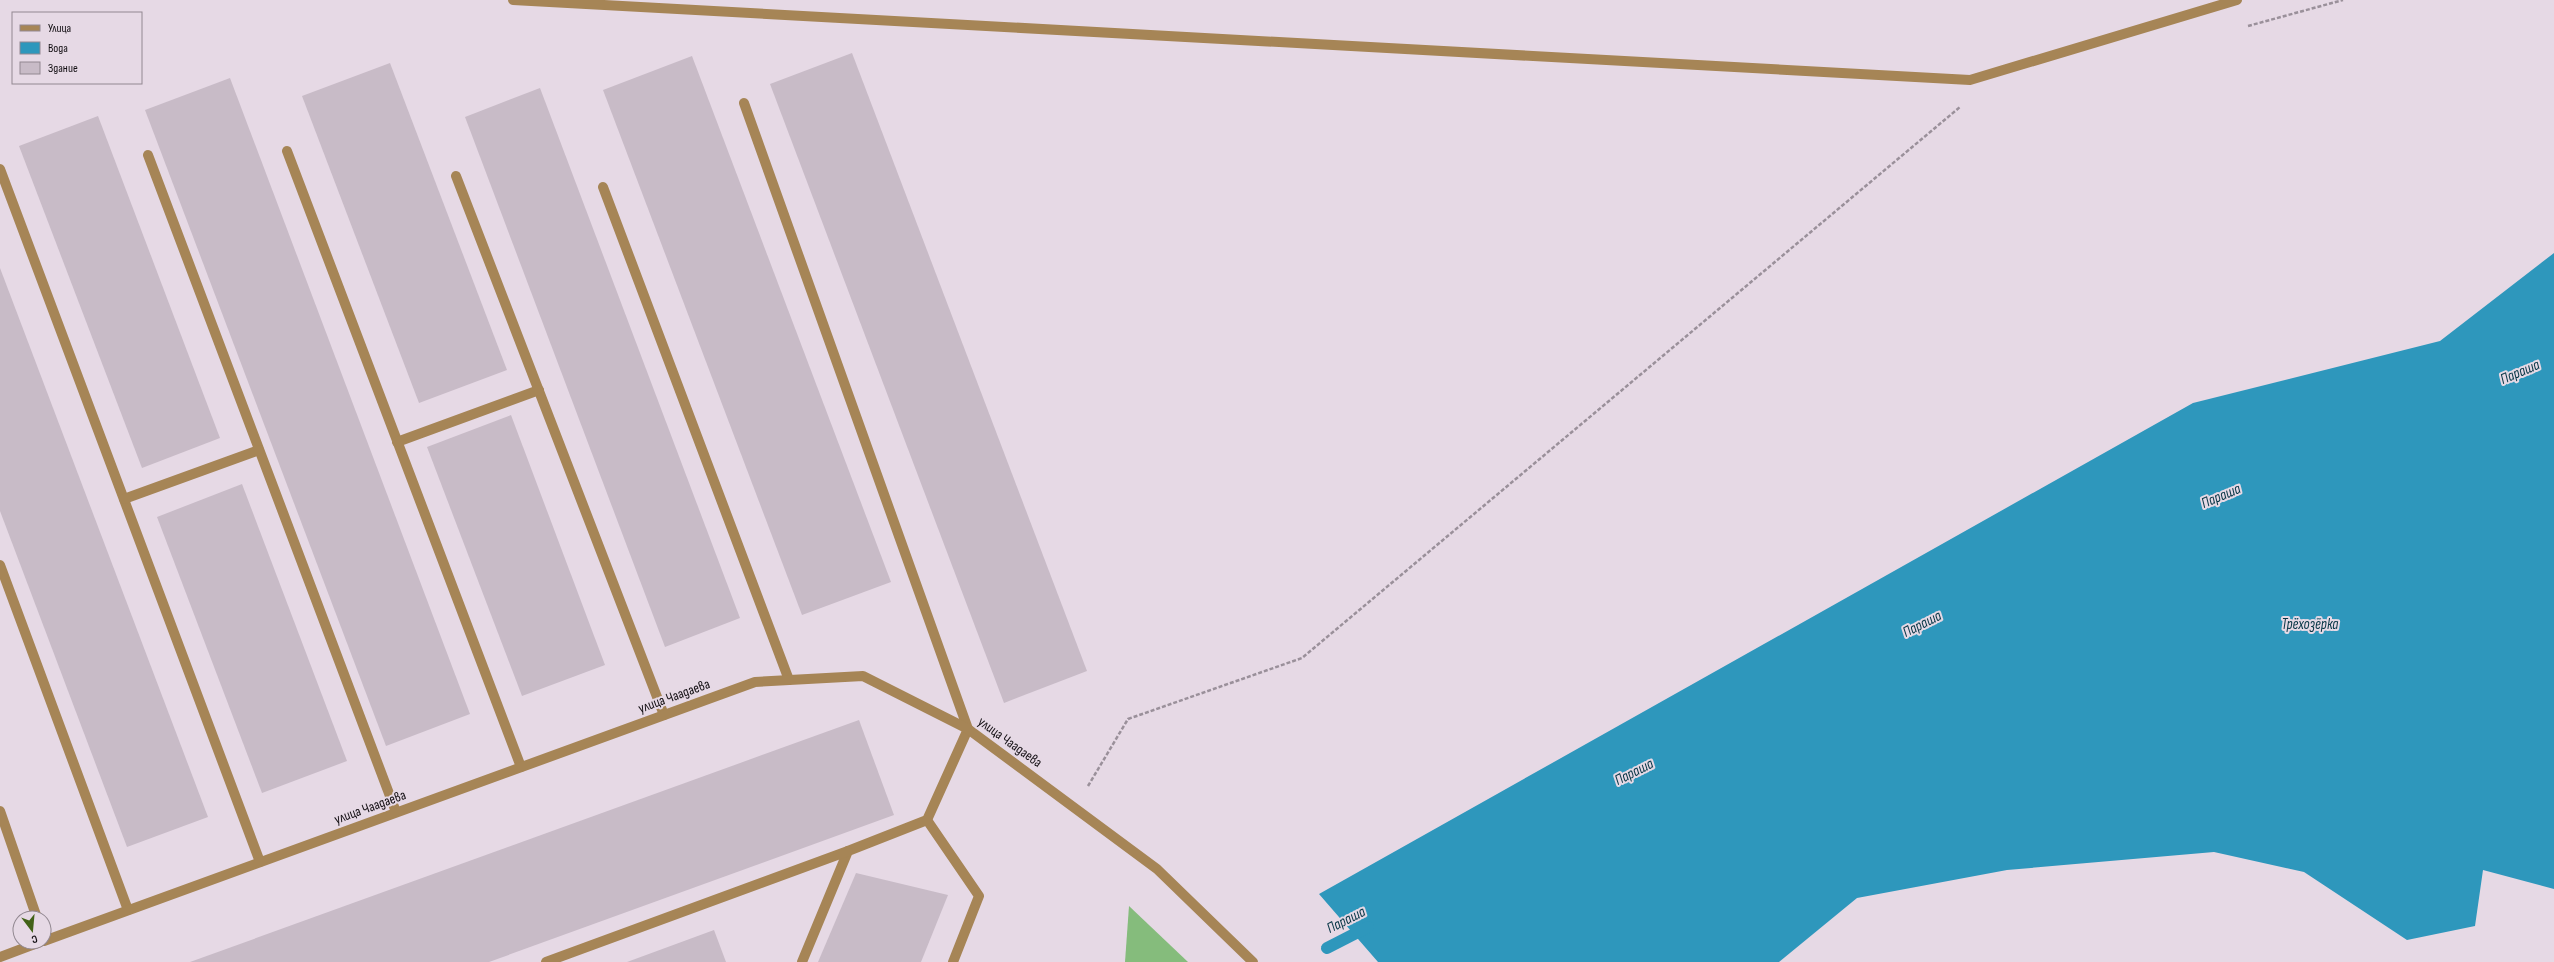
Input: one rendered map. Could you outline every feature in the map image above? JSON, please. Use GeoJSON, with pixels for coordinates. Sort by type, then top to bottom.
{"type":"FeatureCollection","features":[{"type":"Feature","properties":{"kind":"street"},"geometry":{"type":"LineString","coordinates":[[513,0],[1970,80],[2237,0]]}},
{"type":"Feature","properties":{"kind":"street"},"geometry":{"type":"LineString","coordinates":[[546,962],[848,851],[927,820],[968,729],[744,103]]}},
{"type":"Feature","properties":{"kind":"street"},"geometry":{"type":"LineString","coordinates":[[287,152],[521,767]]}},
{"type":"Feature","properties":{"kind":"street"},"geometry":{"type":"LineString","coordinates":[[148,155],[396,812]]}},
{"type":"Feature","properties":{"kind":"street"},"geometry":{"type":"LineString","coordinates":[[0,169],[260,862]]}},
{"type":"Feature","properties":{"kind":"street"},"geometry":{"type":"LineString","coordinates":[[456,176],[664,715]]}},
{"type":"Feature","properties":{"kind":"street"},"geometry":{"type":"LineString","coordinates":[[603,187],[789,680]]}},
{"type":"Feature","properties":{"kind":"street"},"geometry":{"type":"LineString","coordinates":[[397,442],[539,390]]}},
{"type":"Feature","properties":{"kind":"street"},"geometry":{"type":"LineString","coordinates":[[124,499],[259,450]]}},
{"type":"Feature","properties":{"kind":"street"},"geometry":{"type":"LineString","coordinates":[[0,565],[128,910]]}},
{"type":"Feature","properties":{"kind":"street","name":"улица Чаадаева"},"geometry":{"type":"LineString","coordinates":[[52,937],[755,682],[863,676],[968,729],[1076,808],[1157,869],[1253,962]]}},
{"type":"Feature","properties":{"kind":"street"},"geometry":{"type":"LineString","coordinates":[[0,811],[34,910]]}},
{"type":"Feature","properties":{"kind":"street"},"geometry":{"type":"LineString","coordinates":[[927,820],[979,896],[953,962]]}},
{"type":"Feature","properties":{"kind":"street"},"geometry":{"type":"LineString","coordinates":[[802,962],[848,851]]}},
{"type":"Feature","properties":{"kind":"street","name":"улица Чаадаева"},"geometry":{"type":"LineString","coordinates":[[0,957],[18,950]]}},
{"type":"Feature","properties":{"kind":"path"},"geometry":{"type":"LineString","coordinates":[[2243,27],[2343,0]]}},
{"type":"Feature","properties":{"kind":"path"},"geometry":{"type":"LineString","coordinates":[[1076,808],[1128,719],[1302,658],[1967,102]]}},
{"type":"Feature","properties":{"kind":"green space"},"geometry":{"type":"Polygon","coordinates":[[[1129,906],[1188,962],[1125,962],[1129,906]]]}},
{"type":"Feature","properties":{"kind":"water","name":"Трёхозёрка"},"geometry":{"type":"Polygon","coordinates":[[[2554,253],[2554,889],[2483,870],[2475,926],[2407,940],[2304,872],[2214,852],[2007,870],[1857,898],[1779,962],[1378,962],[1319,894],[2193,403],[2440,341],[2554,253]]]}},
{"type":"Feature","properties":{"kind":"building"},"geometry":{"type":"Polygon","coordinates":[[[852,53],[1087,671],[1004,703],[770,84],[852,53]]]}},
{"type":"Feature","properties":{"kind":"building"},"geometry":{"type":"Polygon","coordinates":[[[692,56],[891,582],[802,615],[603,90],[692,56]]]}},
{"type":"Feature","properties":{"kind":"building"},"geometry":{"type":"Polygon","coordinates":[[[390,63],[507,370],[419,403],[302,96],[390,63]]]}},
{"type":"Feature","properties":{"kind":"building"},"geometry":{"type":"Polygon","coordinates":[[[230,78],[470,714],[386,746],[145,110],[230,78]]]}},
{"type":"Feature","properties":{"kind":"building"},"geometry":{"type":"Polygon","coordinates":[[[540,88],[740,618],[665,647],[465,117],[540,88]]]}},
{"type":"Feature","properties":{"kind":"building"},"geometry":{"type":"Polygon","coordinates":[[[98,116],[220,438],[142,468],[19,146],[98,116]]]}},
{"type":"Feature","properties":{"kind":"building"},"geometry":{"type":"Polygon","coordinates":[[[0,268],[208,817],[127,847],[0,511],[0,268]]]}},
{"type":"Feature","properties":{"kind":"building"},"geometry":{"type":"Polygon","coordinates":[[[511,415],[605,665],[522,696],[427,447],[511,415]]]}},
{"type":"Feature","properties":{"kind":"building"},"geometry":{"type":"Polygon","coordinates":[[[242,484],[347,761],[262,793],[157,517],[242,484]]]}},
{"type":"Feature","properties":{"kind":"building"},"geometry":{"type":"Polygon","coordinates":[[[859,720],[894,815],[489,962],[190,962],[859,720]]]}},
{"type":"Feature","properties":{"kind":"building"},"geometry":{"type":"Polygon","coordinates":[[[856,873],[948,895],[921,962],[818,962],[856,873]]]}},
{"type":"Feature","properties":{"kind":"building"},"geometry":{"type":"Polygon","coordinates":[[[714,930],[726,962],[627,962],[714,930]]]}},
{"type":"Feature","properties":{"kind":"waterway","name":"Параша"},"geometry":{"type":"LineString","coordinates":[[1327,948],[1368,927]]}}]}
